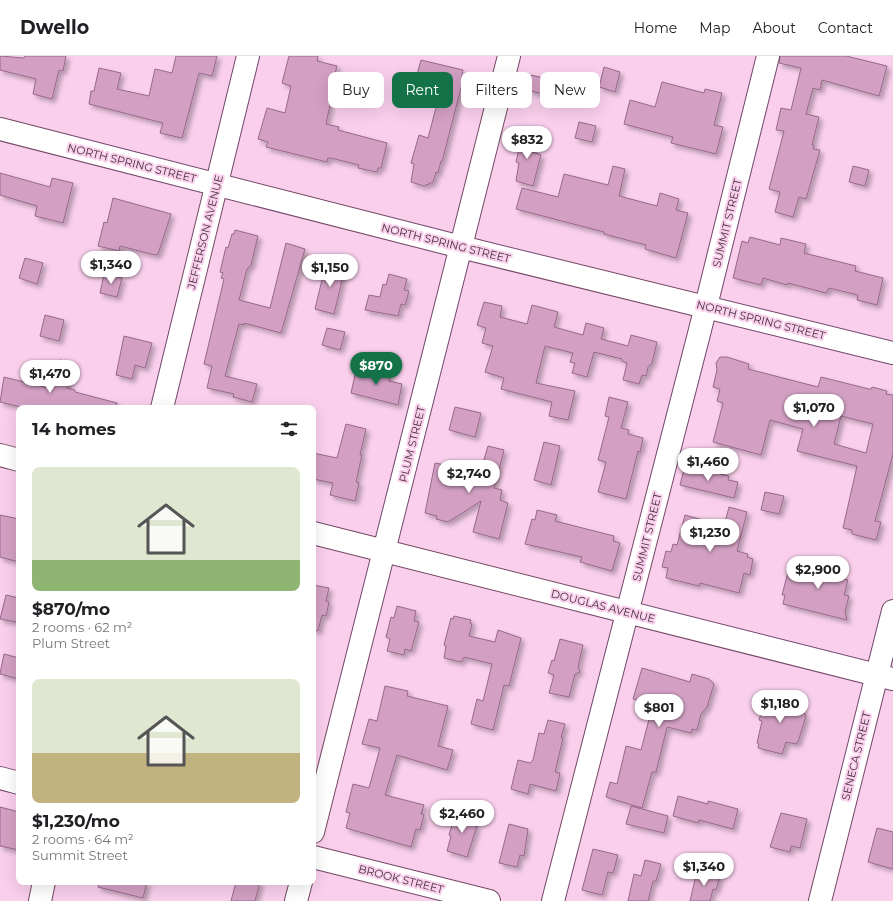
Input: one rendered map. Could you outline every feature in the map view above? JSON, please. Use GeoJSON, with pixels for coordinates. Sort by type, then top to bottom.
{"type":"FeatureCollection","features":[{"type":"Feature","properties":{"kind":"street","name":"JEFFERSON AVENUE"},"geometry":{"type":"LineString","coordinates":[[163,405],[248,56]]}},
{"type":"Feature","properties":{"kind":"street","name":"PLUM STREET"},"geometry":{"type":"LineString","coordinates":[[316,820],[509,56]]}},
{"type":"Feature","properties":{"kind":"street","name":"SUMMIT STREET"},"geometry":{"type":"LineString","coordinates":[[553,901],[706,306],[768,56]]}},
{"type":"Feature","properties":{"kind":"street","name":"NORTH SPRING STREET"},"geometry":{"type":"LineString","coordinates":[[0,129],[461,247],[893,353]]}},
{"type":"Feature","properties":{"kind":"street"},"geometry":{"type":"LineString","coordinates":[[0,456],[16,459]]}},
{"type":"Feature","properties":{"kind":"street","name":"DOUGLAS AVENUE"},"geometry":{"type":"LineString","coordinates":[[316,534],[885,677]]}},
{"type":"Feature","properties":{"kind":"street","name":"SENECA STREET"},"geometry":{"type":"LineString","coordinates":[[820,901],[885,677],[893,611]]}},
{"type":"Feature","properties":{"kind":"street"},"geometry":{"type":"LineString","coordinates":[[0,778],[16,782]]}},
{"type":"Feature","properties":{"kind":"street","name":"BROOK STREET"},"geometry":{"type":"LineString","coordinates":[[316,857],[489,901]]}},
{"type":"Feature","properties":{"kind":"street"},"geometry":{"type":"LineString","coordinates":[[40,901],[43,885]]}},
{"type":"Feature","properties":{"kind":"street"},"geometry":{"type":"LineString","coordinates":[[296,901],[300,885]]}},
{"type":"Feature","properties":{"kind":"building"},"geometry":{"type":"Polygon","coordinates":[[[0,56],[24,58],[25,56],[66,56],[63,71],[59,70],[52,99],[33,94],[36,79],[0,70],[0,56]]]}},
{"type":"Feature","properties":{"kind":"building"},"geometry":{"type":"Polygon","coordinates":[[[176,56],[217,56],[212,76],[199,73],[182,138],[160,133],[163,123],[89,104],[91,91],[94,91],[99,68],[121,73],[117,89],[149,96],[155,69],[172,73],[176,56]]]}},
{"type":"Feature","properties":{"kind":"building"},"geometry":{"type":"Polygon","coordinates":[[[289,56],[318,56],[317,61],[337,66],[335,72],[328,72],[328,108],[329,108],[326,124],[339,127],[338,130],[387,143],[381,168],[378,168],[377,172],[358,168],[359,165],[331,158],[328,158],[327,162],[266,147],[268,142],[258,139],[267,108],[285,113],[291,86],[282,83],[289,56]]]}},
{"type":"Feature","properties":{"kind":"building"},"geometry":{"type":"Polygon","coordinates":[[[780,56],[846,56],[887,66],[879,96],[822,80],[820,90],[813,88],[806,114],[819,117],[812,145],[814,145],[813,149],[820,150],[806,199],[799,197],[793,217],[775,212],[780,192],[769,189],[784,131],[776,130],[781,108],[791,110],[801,68],[779,63],[780,56]]]}},
{"type":"Feature","properties":{"kind":"building"},"geometry":{"type":"Polygon","coordinates":[[[421,60],[463,70],[461,72],[461,88],[442,162],[441,161],[438,173],[436,172],[433,182],[424,186],[411,182],[414,164],[411,163],[419,135],[428,138],[436,108],[453,108],[453,72],[418,72],[421,60]]]}},
{"type":"Feature","properties":{"kind":"building"},"geometry":{"type":"Polygon","coordinates":[[[604,67],[620,72],[615,92],[600,87],[604,67]]]}},
{"type":"Feature","properties":{"kind":"building"},"geometry":{"type":"Polygon","coordinates":[[[532,75],[540,77],[540,93],[532,91],[532,75]]]}},
{"type":"Feature","properties":{"kind":"building"},"geometry":{"type":"Polygon","coordinates":[[[662,82],[704,93],[705,89],[722,93],[714,125],[723,127],[716,154],[671,143],[673,137],[624,124],[630,100],[655,107],[662,82]]]}},
{"type":"Feature","properties":{"kind":"building"},"geometry":{"type":"Polygon","coordinates":[[[579,122],[596,126],[592,142],[575,138],[579,122]]]}},
{"type":"Feature","properties":{"kind":"building"},"geometry":{"type":"Polygon","coordinates":[[[523,132],[536,135],[532,152],[541,155],[533,186],[516,181],[519,163],[516,162],[523,132]]]}},
{"type":"Feature","properties":{"kind":"building"},"geometry":{"type":"Polygon","coordinates":[[[613,166],[625,169],[619,196],[657,206],[660,193],[679,199],[676,210],[688,213],[676,258],[645,249],[646,245],[604,234],[604,232],[516,209],[522,188],[558,197],[564,174],[608,185],[613,166]]]}},
{"type":"Feature","properties":{"kind":"building"},"geometry":{"type":"Polygon","coordinates":[[[853,166],[869,170],[865,186],[849,182],[853,166]]]}},
{"type":"Feature","properties":{"kind":"building"},"geometry":{"type":"Polygon","coordinates":[[[0,173],[50,187],[52,178],[73,183],[63,223],[35,216],[37,206],[0,195],[0,173]]]}},
{"type":"Feature","properties":{"kind":"building"},"geometry":{"type":"Polygon","coordinates":[[[113,198],[171,214],[158,254],[155,255],[120,246],[119,251],[98,246],[104,222],[107,223],[113,198]]]}},
{"type":"Feature","properties":{"kind":"building"},"geometry":{"type":"Polygon","coordinates":[[[235,230],[258,236],[251,265],[247,269],[239,300],[270,308],[286,243],[305,249],[281,333],[244,323],[244,325],[239,324],[225,376],[257,384],[252,402],[233,397],[234,394],[207,388],[212,366],[204,364],[224,279],[221,278],[223,273],[220,272],[226,247],[228,248],[232,234],[234,234],[235,230]]]}},
{"type":"Feature","properties":{"kind":"building"},"geometry":{"type":"Polygon","coordinates":[[[750,237],[780,245],[781,238],[806,244],[804,253],[856,266],[855,271],[883,278],[877,305],[857,300],[858,295],[829,288],[826,293],[788,283],[787,285],[763,278],[761,285],[733,278],[742,241],[748,243],[750,237]]]}},
{"type":"Feature","properties":{"kind":"building"},"geometry":{"type":"Polygon","coordinates":[[[25,258],[43,263],[37,284],[19,278],[25,258]]]}},
{"type":"Feature","properties":{"kind":"building"},"geometry":{"type":"Polygon","coordinates":[[[326,263],[345,268],[334,314],[315,309],[326,263]]]}},
{"type":"Feature","properties":{"kind":"building"},"geometry":{"type":"Polygon","coordinates":[[[104,274],[122,278],[117,297],[100,293],[104,274]]]}},
{"type":"Feature","properties":{"kind":"building"},"geometry":{"type":"Polygon","coordinates":[[[389,274],[407,279],[404,290],[409,291],[405,305],[401,304],[398,316],[365,310],[369,295],[380,297],[383,284],[386,285],[389,274]]]}},
{"type":"Feature","properties":{"kind":"building"},"geometry":{"type":"Polygon","coordinates":[[[484,302],[502,306],[500,317],[527,324],[532,305],[558,312],[554,327],[583,335],[586,323],[604,328],[601,339],[628,346],[631,335],[657,342],[652,363],[648,367],[646,376],[642,375],[639,384],[623,380],[627,363],[622,361],[622,359],[594,352],[587,377],[572,373],[575,363],[570,362],[573,353],[545,346],[536,383],[575,391],[568,420],[549,416],[552,402],[501,389],[504,378],[485,372],[493,346],[482,343],[486,328],[477,325],[484,302]]]}},
{"type":"Feature","properties":{"kind":"building"},"geometry":{"type":"Polygon","coordinates":[[[45,315],[64,320],[59,341],[40,336],[45,315]]]}},
{"type":"Feature","properties":{"kind":"building"},"geometry":{"type":"Polygon","coordinates":[[[327,328],[345,332],[340,350],[322,345],[327,328]]]}},
{"type":"Feature","properties":{"kind":"building"},"geometry":{"type":"Polygon","coordinates":[[[124,336],[152,343],[145,368],[135,365],[132,379],[116,375],[124,336]]]}},
{"type":"Feature","properties":{"kind":"building"},"geometry":{"type":"Polygon","coordinates":[[[720,357],[727,357],[749,364],[748,369],[818,387],[821,377],[869,389],[872,387],[887,391],[886,394],[893,395],[893,454],[875,521],[881,522],[876,540],[852,534],[852,530],[843,528],[857,466],[797,451],[803,429],[770,420],[761,455],[713,442],[723,403],[717,401],[720,389],[713,387],[717,370],[716,363],[720,357]],[[841,416],[834,444],[866,453],[873,424],[841,416]]]}},
{"type":"Feature","properties":{"kind":"building"},"geometry":{"type":"Polygon","coordinates":[[[60,360],[74,363],[67,388],[75,390],[75,392],[117,403],[117,405],[16,406],[0,402],[4,377],[52,389],[60,360]]]}},
{"type":"Feature","properties":{"kind":"building"},"geometry":{"type":"Polygon","coordinates":[[[357,366],[390,374],[389,381],[402,384],[398,405],[351,393],[357,366]]]}},
{"type":"Feature","properties":{"kind":"building"},"geometry":{"type":"Polygon","coordinates":[[[609,397],[628,402],[621,428],[629,430],[628,434],[643,438],[640,452],[638,451],[626,499],[598,492],[606,462],[598,460],[609,417],[605,416],[609,397]]]}},
{"type":"Feature","properties":{"kind":"building"},"geometry":{"type":"Polygon","coordinates":[[[455,407],[481,413],[475,437],[449,430],[455,407]]]}},
{"type":"Feature","properties":{"kind":"building"},"geometry":{"type":"Polygon","coordinates":[[[346,424],[366,429],[360,455],[362,455],[356,482],[359,483],[355,501],[330,495],[333,483],[316,480],[316,454],[337,458],[346,424]]]}},
{"type":"Feature","properties":{"kind":"building"},"geometry":{"type":"Polygon","coordinates":[[[544,442],[560,446],[551,485],[534,480],[544,442]]]}},
{"type":"Feature","properties":{"kind":"building"},"geometry":{"type":"Polygon","coordinates":[[[488,446],[504,450],[494,488],[502,490],[500,500],[508,503],[499,539],[473,532],[481,501],[448,522],[436,519],[437,516],[425,513],[435,463],[450,466],[451,463],[481,470],[488,446]]]}},
{"type":"Feature","properties":{"kind":"building"},"geometry":{"type":"Polygon","coordinates":[[[685,465],[729,476],[728,480],[738,482],[734,498],[680,485],[685,465]]]}},
{"type":"Feature","properties":{"kind":"building"},"geometry":{"type":"Polygon","coordinates":[[[765,492],[784,496],[779,514],[761,510],[765,492]]]}},
{"type":"Feature","properties":{"kind":"building"},"geometry":{"type":"Polygon","coordinates":[[[729,507],[747,512],[737,551],[748,554],[747,557],[753,559],[750,575],[744,573],[739,593],[700,583],[699,586],[666,578],[668,568],[662,567],[666,551],[671,552],[673,544],[677,545],[685,515],[724,526],[729,507]]]}},
{"type":"Feature","properties":{"kind":"building"},"geometry":{"type":"Polygon","coordinates":[[[537,510],[557,515],[555,521],[614,536],[613,541],[620,543],[612,571],[580,562],[582,557],[525,544],[532,519],[535,520],[537,510]]]}},
{"type":"Feature","properties":{"kind":"building"},"geometry":{"type":"Polygon","coordinates":[[[0,515],[16,518],[16,561],[0,557],[0,515]]]}},
{"type":"Feature","properties":{"kind":"building"},"geometry":{"type":"Polygon","coordinates":[[[827,558],[843,562],[839,578],[848,580],[844,595],[849,596],[845,611],[847,620],[783,604],[785,595],[782,595],[789,568],[822,575],[827,558]]]}},
{"type":"Feature","properties":{"kind":"building"},"geometry":{"type":"Polygon","coordinates":[[[316,586],[329,588],[326,601],[329,602],[326,616],[322,615],[318,631],[316,631],[316,586]]]}},
{"type":"Feature","properties":{"kind":"building"},"geometry":{"type":"Polygon","coordinates":[[[6,595],[16,597],[16,622],[0,619],[6,595]]]}},
{"type":"Feature","properties":{"kind":"building"},"geometry":{"type":"Polygon","coordinates":[[[397,606],[416,611],[414,621],[419,622],[411,651],[405,649],[404,655],[387,651],[390,639],[386,637],[391,617],[394,618],[397,606]]]}},
{"type":"Feature","properties":{"kind":"building"},"geometry":{"type":"Polygon","coordinates":[[[454,616],[471,620],[470,623],[472,624],[469,636],[495,642],[498,630],[521,638],[509,686],[504,685],[493,730],[471,724],[477,699],[483,701],[492,664],[464,657],[461,662],[444,658],[446,646],[444,645],[451,618],[453,619],[454,616]]]}},
{"type":"Feature","properties":{"kind":"building"},"geometry":{"type":"Polygon","coordinates":[[[560,639],[583,645],[578,667],[580,672],[575,674],[569,697],[549,693],[554,675],[548,673],[552,660],[554,661],[560,639]]]}},
{"type":"Feature","properties":{"kind":"building"},"geometry":{"type":"Polygon","coordinates":[[[4,654],[16,657],[16,678],[0,674],[4,654]]]}},
{"type":"Feature","properties":{"kind":"building"},"geometry":{"type":"Polygon","coordinates":[[[642,668],[690,682],[692,674],[709,679],[714,684],[707,707],[701,714],[697,730],[692,729],[691,733],[667,727],[656,772],[652,772],[642,808],[606,797],[610,782],[617,784],[626,746],[641,750],[653,704],[633,699],[642,668]]]}},
{"type":"Feature","properties":{"kind":"building"},"geometry":{"type":"Polygon","coordinates":[[[385,686],[408,691],[407,696],[448,706],[438,746],[453,750],[447,770],[397,755],[385,795],[424,805],[421,814],[424,815],[420,830],[416,829],[411,847],[346,828],[350,813],[346,812],[353,784],[369,788],[380,748],[362,744],[369,719],[377,721],[385,686]]]}},
{"type":"Feature","properties":{"kind":"building"},"geometry":{"type":"Polygon","coordinates":[[[767,694],[797,703],[806,716],[798,742],[796,744],[786,742],[782,754],[758,748],[759,744],[757,743],[762,721],[759,720],[767,694]]]}},
{"type":"Feature","properties":{"kind":"building"},"geometry":{"type":"Polygon","coordinates":[[[548,720],[565,724],[555,772],[560,773],[556,791],[530,784],[528,794],[511,789],[518,760],[530,763],[533,760],[539,733],[544,734],[548,720]]]}},
{"type":"Feature","properties":{"kind":"building"},"geometry":{"type":"Polygon","coordinates":[[[678,796],[708,804],[708,801],[738,809],[733,829],[699,820],[698,823],[673,816],[678,796]]]}},
{"type":"Feature","properties":{"kind":"building"},"geometry":{"type":"Polygon","coordinates":[[[631,806],[668,816],[664,833],[626,824],[631,806]]]}},
{"type":"Feature","properties":{"kind":"building"},"geometry":{"type":"Polygon","coordinates":[[[0,807],[16,811],[16,849],[0,846],[0,807]]]}},
{"type":"Feature","properties":{"kind":"building"},"geometry":{"type":"Polygon","coordinates":[[[456,811],[474,816],[472,825],[477,826],[467,857],[447,851],[451,836],[449,835],[456,811]]]}},
{"type":"Feature","properties":{"kind":"building"},"geometry":{"type":"Polygon","coordinates":[[[781,813],[807,819],[800,848],[791,846],[790,852],[770,847],[781,813]]]}},
{"type":"Feature","properties":{"kind":"building"},"geometry":{"type":"Polygon","coordinates":[[[509,824],[528,829],[524,856],[520,855],[517,867],[499,863],[509,824]]]}},
{"type":"Feature","properties":{"kind":"building"},"geometry":{"type":"Polygon","coordinates":[[[877,828],[893,832],[893,869],[868,862],[877,828]]]}},
{"type":"Feature","properties":{"kind":"building"},"geometry":{"type":"Polygon","coordinates":[[[593,849],[618,855],[613,873],[608,872],[602,895],[582,890],[593,849]]]}},
{"type":"Feature","properties":{"kind":"building"},"geometry":{"type":"Polygon","coordinates":[[[645,860],[661,864],[656,881],[653,881],[648,901],[628,901],[634,874],[641,876],[645,860]]]}},
{"type":"Feature","properties":{"kind":"building"},"geometry":{"type":"Polygon","coordinates":[[[697,871],[720,877],[716,890],[713,889],[710,901],[690,901],[697,871]]]}},
{"type":"Feature","properties":{"kind":"building"},"geometry":{"type":"Polygon","coordinates":[[[98,885],[146,885],[143,898],[98,887],[98,885]]]}},
{"type":"Feature","properties":{"kind":"building"},"geometry":{"type":"Polygon","coordinates":[[[235,885],[259,885],[255,901],[231,901],[235,885]]]}}]}
